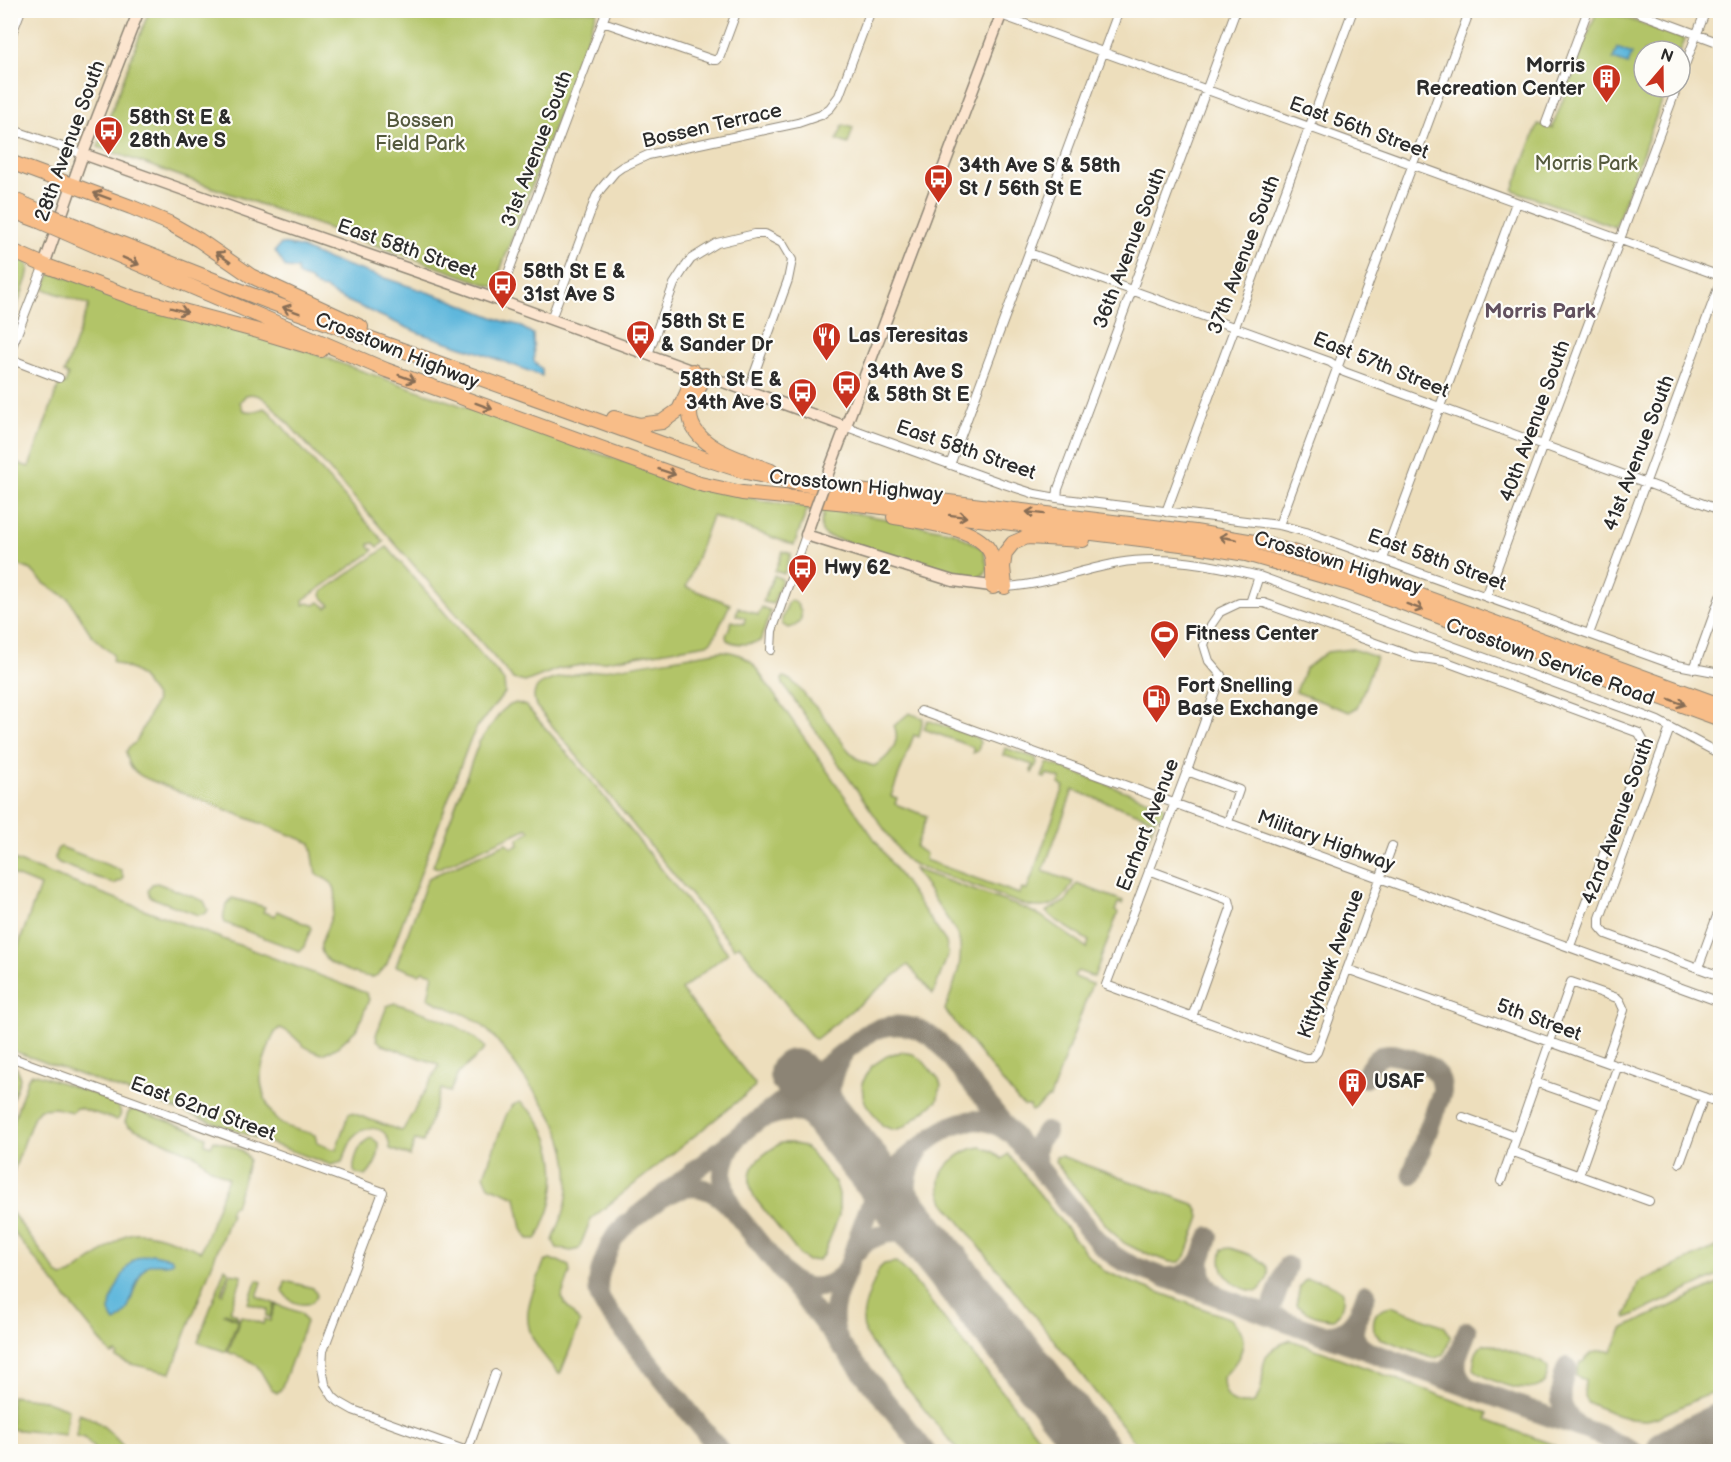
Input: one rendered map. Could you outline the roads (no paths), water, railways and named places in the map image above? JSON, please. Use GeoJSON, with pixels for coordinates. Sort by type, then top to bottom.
{"type":"FeatureCollection","features":[{"type":"Feature","properties":{"kind":"highway"},"geometry":{"type":"LineString","coordinates":[[10,162],[168,223],[199,240],[250,276],[383,336],[405,351]]}},
{"type":"Feature","properties":{"kind":"highway","name":"Crosstown Highway"},"geometry":{"type":"LineString","coordinates":[[10,198],[41,216],[386,370],[700,484],[742,493],[858,504],[1246,554],[1348,583],[1720,719]]}},
{"type":"Feature","properties":{"kind":"highway","name":"Crosstown Highway"},"geometry":{"type":"LineString","coordinates":[[10,210],[41,216]]}},
{"type":"Feature","properties":{"kind":"highway","name":"Crosstown Highway"},"geometry":{"type":"LineString","coordinates":[[80,233],[682,451],[746,472],[801,484],[1195,532],[1260,543],[1328,562],[1720,705]]}},
{"type":"Feature","properties":{"kind":"highway"},"geometry":{"type":"LineString","coordinates":[[10,250],[134,298],[258,331],[386,370]]}},
{"type":"Feature","properties":{"kind":"highway"},"geometry":{"type":"LineString","coordinates":[[518,391],[639,425],[662,422],[679,410],[699,373]]}},
{"type":"Feature","properties":{"kind":"highway"},"geometry":{"type":"LineString","coordinates":[[699,373],[690,414],[695,430],[704,442],[801,484]]}},
{"type":"Feature","properties":{"kind":"highway"},"geometry":{"type":"LineString","coordinates":[[858,504],[883,514],[959,530],[977,538],[990,554],[999,587]]}},
{"type":"Feature","properties":{"kind":"highway"},"geometry":{"type":"LineString","coordinates":[[999,587],[1005,553],[1013,543],[1027,537],[1197,546]]}},
{"type":"Feature","properties":{"kind":"street"},"geometry":{"type":"LineString","coordinates":[[10,39],[21,10]]}},
{"type":"Feature","properties":{"kind":"street","name":"28th Avenue South"},"geometry":{"type":"LineString","coordinates":[[10,352],[139,10]]}},
{"type":"Feature","properties":{"kind":"street","name":"31st Avenue South"},"geometry":{"type":"LineString","coordinates":[[498,300],[607,10]]}},
{"type":"Feature","properties":{"kind":"street"},"geometry":{"type":"LineString","coordinates":[[603,22],[717,60],[737,10]]}},
{"type":"Feature","properties":{"kind":"street","name":"Bossen Terrace"},"geometry":{"type":"LineString","coordinates":[[551,319],[596,197],[610,177],[622,167],[648,155],[798,123],[820,115],[833,105],[839,96],[871,10]]}},
{"type":"Feature","properties":{"kind":"street","name":"East 56th Street"},"geometry":{"type":"LineString","coordinates":[[987,10],[1002,13],[1104,53],[1720,276]]}},
{"type":"Feature","properties":{"kind":"street"},"geometry":{"type":"LineString","coordinates":[[950,465],[1119,10]]}},
{"type":"Feature","properties":{"kind":"street","name":"36th Avenue South"},"geometry":{"type":"LineString","coordinates":[[1057,498],[1058,489],[1236,10]]}},
{"type":"Feature","properties":{"kind":"street","name":"37th Avenue South"},"geometry":{"type":"LineString","coordinates":[[1166,512],[1353,10]]}},
{"type":"Feature","properties":{"kind":"street"},"geometry":{"type":"LineString","coordinates":[[1279,525],[1470,10]]}},
{"type":"Feature","properties":{"kind":"street"},"geometry":{"type":"LineString","coordinates":[[1546,123],[1588,10]]}},
{"type":"Feature","properties":{"kind":"street"},"geometry":{"type":"LineString","coordinates":[[1631,10],[1720,43]]}},
{"type":"Feature","properties":{"kind":"street"},"geometry":{"type":"LineString","coordinates":[[1692,45],[1706,10]]}},
{"type":"Feature","properties":{"kind":"street"},"geometry":{"type":"LineString","coordinates":[[771,651],[772,631],[830,468],[1002,13]]}},
{"type":"Feature","properties":{"kind":"street","name":"40th Avenue South"},"geometry":{"type":"LineString","coordinates":[[1486,597],[1672,99]]}},
{"type":"Feature","properties":{"kind":"street","name":"East 58th Street"},"geometry":{"type":"LineString","coordinates":[[10,129],[498,300],[1035,494],[1279,525],[1323,537],[1672,664],[1720,673]]}},
{"type":"Feature","properties":{"kind":"street"},"geometry":{"type":"LineString","coordinates":[[1383,559],[1516,203]]}},
{"type":"Feature","properties":{"kind":"street"},"geometry":{"type":"LineString","coordinates":[[648,354],[674,284],[692,259],[717,243],[754,234],[765,234],[782,243],[792,260],[788,280],[748,390]]}},
{"type":"Feature","properties":{"kind":"street","name":"East 57th Street"},"geometry":{"type":"LineString","coordinates":[[1029,253],[1330,362],[1344,372],[1720,510]]}},
{"type":"Feature","properties":{"kind":"street","name":"41st Avenue South"},"geometry":{"type":"LineString","coordinates":[[1589,634],[1720,283]]}},
{"type":"Feature","properties":{"kind":"street"},"geometry":{"type":"LineString","coordinates":[[10,359],[59,378]]}},
{"type":"Feature","properties":{"kind":"street","name":"Crosstown Service Road"},"geometry":{"type":"LineString","coordinates":[[806,535],[953,581],[999,587],[1024,586],[1118,563],[1143,560],[1197,564],[1259,576],[1640,714],[1720,754]]}},
{"type":"Feature","properties":{"kind":"street"},"geometry":{"type":"LineString","coordinates":[[1259,576],[1250,603],[1264,603],[1414,657],[1444,661],[1639,733],[1643,740],[1643,747],[1570,946]]}},
{"type":"Feature","properties":{"kind":"street"},"geometry":{"type":"LineString","coordinates":[[1694,669],[1720,597]]}},
{"type":"Feature","properties":{"kind":"street","name":"Earhart Avenue"},"geometry":{"type":"LineString","coordinates":[[1192,1017],[1106,986],[1221,675],[1209,661],[1204,645],[1211,625],[1220,612],[1239,603],[1250,603]]}},
{"type":"Feature","properties":{"kind":"street","name":"Military Highway"},"geometry":{"type":"LineString","coordinates":[[921,711],[1720,1002]]}},
{"type":"Feature","properties":{"kind":"street","name":"42nd Avenue South"},"geometry":{"type":"LineString","coordinates":[[1670,728],[1600,918],[1600,927],[1606,934],[1698,968]]}},
{"type":"Feature","properties":{"kind":"street"},"geometry":{"type":"LineString","coordinates":[[1187,771],[1239,790],[1228,822]]}},
{"type":"Feature","properties":{"kind":"street","name":"Kittyhawk Avenue"},"geometry":{"type":"LineString","coordinates":[[1192,1017],[1305,1058],[1312,1058],[1317,1052],[1392,846]]}},
{"type":"Feature","properties":{"kind":"street"},"geometry":{"type":"LineString","coordinates":[[1149,870],[1229,900],[1231,908],[1192,1017]]}},
{"type":"Feature","properties":{"kind":"street"},"geometry":{"type":"LineString","coordinates":[[1720,908],[1698,968],[1720,976]]}},
{"type":"Feature","properties":{"kind":"street","name":"5th Street"},"geometry":{"type":"LineString","coordinates":[[1347,969],[1720,1103]]}},
{"type":"Feature","properties":{"kind":"street"},"geometry":{"type":"LineString","coordinates":[[1501,1181],[1570,982],[1617,998],[1622,1004],[1624,1010],[1606,1061]]}},
{"type":"Feature","properties":{"kind":"street","name":"East 62nd Street"},"geometry":{"type":"LineString","coordinates":[[10,1057],[383,1192],[321,1359],[323,1376],[329,1391],[339,1402],[353,1410],[467,1451]]}},
{"type":"Feature","properties":{"kind":"street"},"geometry":{"type":"LineString","coordinates":[[1579,1175],[1618,1065]]}},
{"type":"Feature","properties":{"kind":"street"},"geometry":{"type":"LineString","coordinates":[[1535,1082],[1604,1106]]}},
{"type":"Feature","properties":{"kind":"street"},"geometry":{"type":"LineString","coordinates":[[1680,1163],[1704,1097]]}},
{"type":"Feature","properties":{"kind":"street"},"geometry":{"type":"LineString","coordinates":[[1463,1117],[1515,1136]]}},
{"type":"Feature","properties":{"kind":"street"},"geometry":{"type":"LineString","coordinates":[[1511,1151],[1649,1201]]}},
{"type":"Feature","properties":{"kind":"street"},"geometry":{"type":"LineString","coordinates":[[467,1451],[495,1374]]}},
{"type":"Feature","properties":{"kind":"water"},"geometry":{"type":"Polygon","coordinates":[[[1617,48],[1632,54],[1628,64],[1613,59],[1617,48]]]}},
{"type":"Feature","properties":{"kind":"water"},"geometry":{"type":"Polygon","coordinates":[[[281,244],[299,247],[324,258],[518,325],[533,334],[534,361],[542,370],[542,376],[419,333],[336,296],[326,289],[317,287],[310,280],[299,276],[297,269],[286,268],[275,251],[281,244]]]}},
{"type":"Feature","properties":{"kind":"water"},"geometry":{"type":"Polygon","coordinates":[[[152,1254],[171,1258],[173,1262],[152,1264],[146,1267],[141,1273],[129,1305],[121,1318],[115,1322],[110,1308],[122,1275],[134,1260],[152,1254]]]}},
{"type":"Feature","properties":{"kind":"place","name":"Morris Recreation Center"},"geometry":{"type":"Point","coordinates":[1606,104]}},
{"type":"Feature","properties":{"kind":"place","name":"58th St E & 28th Ave S"},"geometry":{"type":"Point","coordinates":[108,156]}},
{"type":"Feature","properties":{"kind":"place","name":"34th Ave S & 58th St / 56th St E"},"geometry":{"type":"Point","coordinates":[938,204]}},
{"type":"Feature","properties":{"kind":"place","name":"58th St E & 31st Ave S"},"geometry":{"type":"Point","coordinates":[502,310]}},
{"type":"Feature","properties":{"kind":"place","name":"58th St E & Sander Dr"},"geometry":{"type":"Point","coordinates":[640,360]}},
{"type":"Feature","properties":{"kind":"place","name":"Las Teresitas"},"geometry":{"type":"Point","coordinates":[827,362]}},
{"type":"Feature","properties":{"kind":"place","name":"34th Ave S & 58th St E"},"geometry":{"type":"Point","coordinates":[846,410]}},
{"type":"Feature","properties":{"kind":"place","name":"58th St E & 34th Ave S"},"geometry":{"type":"Point","coordinates":[803,418]}},
{"type":"Feature","properties":{"kind":"place","name":"Hwy 62"},"geometry":{"type":"Point","coordinates":[803,594]}},
{"type":"Feature","properties":{"kind":"place","name":"Fitness Center"},"geometry":{"type":"Point","coordinates":[1164,660]}},
{"type":"Feature","properties":{"kind":"place","name":"Fort Snelling Base Exchange"},"geometry":{"type":"Point","coordinates":[1156,724]}},
{"type":"Feature","properties":{"kind":"place","name":"USAF"},"geometry":{"type":"Point","coordinates":[1353,1108]}},
{"type":"Feature","properties":{"kind":"district","name":"Morris Park"},"geometry":{"type":"Point","coordinates":[1540,311]}},
{"type":"Feature","properties":{"kind":"park label","name":"Bossen Field Park"},"geometry":{"type":"Point","coordinates":[420,132]}}]}
